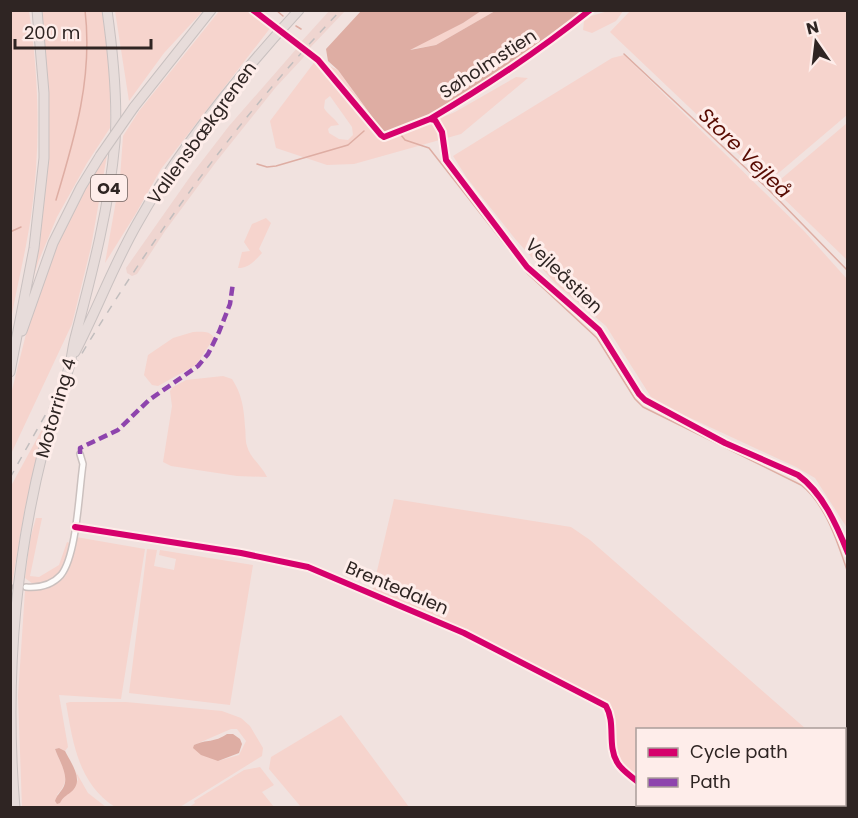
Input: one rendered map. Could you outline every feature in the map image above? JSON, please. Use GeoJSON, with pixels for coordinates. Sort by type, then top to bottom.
{"type":"FeatureCollection","features":[{"type":"Feature","properties":{"kind":"highway"},"geometry":{"type":"LineString","coordinates":[[10,372],[35,240],[44,158],[44,93],[37,10]]}},
{"type":"Feature","properties":{"kind":"highway","name":"Motorring 4"},"geometry":{"type":"LineString","coordinates":[[15,807],[11,693],[17,594],[24,546],[43,451],[70,362],[98,249],[115,140],[112,48],[107,10]]}},
{"type":"Feature","properties":{"kind":"highway"},"geometry":{"type":"LineString","coordinates":[[13,358],[37,283],[53,243],[81,187],[134,107],[211,10]]}},
{"type":"Feature","properties":{"kind":"highway","name":"Vallensbækgrenen"},"geometry":{"type":"LineString","coordinates":[[70,362],[118,258],[154,195],[218,105],[299,10]]}},
{"type":"Feature","properties":{"kind":"street"},"geometry":{"type":"LineString","coordinates":[[26,587],[44,586],[60,576],[69,558],[82,464],[80,454]]}},
{"type":"Feature","properties":{"kind":"street","name":"Brentedalen"},"geometry":{"type":"LineString","coordinates":[[75,527],[295,563],[464,633],[606,706],[612,719],[615,760],[636,780]]}},
{"type":"Feature","properties":{"kind":"shaded area"},"geometry":{"type":"Polygon","coordinates":[[[11,10],[29,11],[35,62],[37,139],[31,216],[11,320],[11,10]]]}},
{"type":"Feature","properties":{"kind":"shaded area"},"geometry":{"type":"Polygon","coordinates":[[[220,10],[247,11],[271,27],[161,169],[105,263],[120,178],[123,136],[139,111],[220,10]]]}},
{"type":"Feature","properties":{"kind":"shaded area"},"geometry":{"type":"Polygon","coordinates":[[[330,10],[345,11],[307,51],[301,42],[330,10]]]}},
{"type":"Feature","properties":{"kind":"shaded area"},"geometry":{"type":"Polygon","coordinates":[[[41,11],[102,11],[110,71],[110,128],[87,163],[57,217],[31,281],[43,214],[48,146],[47,79],[41,11]]]}},
{"type":"Feature","properties":{"kind":"shaded area"},"geometry":{"type":"Polygon","coordinates":[[[115,11],[203,11],[164,53],[129,101],[115,11]]]}},
{"type":"Feature","properties":{"kind":"shaded area"},"geometry":{"type":"Polygon","coordinates":[[[361,11],[481,11],[463,23],[410,50],[436,45],[495,11],[586,11],[463,97],[411,124],[384,133],[338,70],[328,61],[326,49],[361,11]]]}},
{"type":"Feature","properties":{"kind":"shaded area"},"geometry":{"type":"Polygon","coordinates":[[[481,11],[495,11],[436,45],[407,50],[463,23],[481,11]]]}},
{"type":"Feature","properties":{"kind":"shaded area"},"geometry":{"type":"Polygon","coordinates":[[[608,11],[623,11],[616,21],[592,33],[583,30],[584,21],[591,16],[608,11]]]}},
{"type":"Feature","properties":{"kind":"shaded area"},"geometry":{"type":"Polygon","coordinates":[[[630,11],[847,11],[847,115],[768,182],[610,32],[630,11]]]}},
{"type":"Feature","properties":{"kind":"shaded area"},"geometry":{"type":"Polygon","coordinates":[[[298,47],[306,53],[303,58],[276,87],[216,162],[165,231],[137,274],[132,276],[127,273],[126,268],[192,174],[229,126],[298,47]]]}},
{"type":"Feature","properties":{"kind":"shaded area"},"geometry":{"type":"Polygon","coordinates":[[[624,55],[804,231],[847,279],[847,528],[815,478],[651,397],[606,326],[556,284],[516,240],[467,178],[453,156],[612,58],[624,55]]]}},
{"type":"Feature","properties":{"kind":"shaded area"},"geometry":{"type":"Polygon","coordinates":[[[316,60],[338,70],[383,133],[394,137],[455,112],[516,77],[528,78],[461,134],[354,164],[327,165],[276,148],[270,121],[316,60]],[[330,96],[325,100],[324,108],[339,125],[331,126],[328,129],[329,133],[339,139],[348,140],[353,135],[352,127],[330,96]]]}},
{"type":"Feature","properties":{"kind":"shaded area"},"geometry":{"type":"Polygon","coordinates":[[[847,123],[847,260],[775,190],[774,185],[847,123]]]}},
{"type":"Feature","properties":{"kind":"shaded area"},"geometry":{"type":"Polygon","coordinates":[[[107,155],[91,247],[72,324],[11,454],[11,394],[36,294],[68,215],[107,155]]]}},
{"type":"Feature","properties":{"kind":"shaded area"},"geometry":{"type":"Polygon","coordinates":[[[266,218],[271,223],[259,249],[262,253],[251,264],[238,268],[242,252],[250,251],[244,242],[252,224],[266,218]]]}},
{"type":"Feature","properties":{"kind":"shaded area"},"geometry":{"type":"Polygon","coordinates":[[[193,332],[207,333],[214,338],[196,365],[158,386],[152,385],[144,375],[148,355],[173,338],[193,332]]]}},
{"type":"Feature","properties":{"kind":"shaded area"},"geometry":{"type":"Polygon","coordinates":[[[223,376],[232,379],[238,390],[243,408],[247,446],[267,477],[237,476],[171,466],[163,462],[172,406],[170,391],[186,380],[223,376]]]}},
{"type":"Feature","properties":{"kind":"shaded area"},"geometry":{"type":"Polygon","coordinates":[[[46,422],[25,508],[11,584],[11,486],[46,422]]]}},
{"type":"Feature","properties":{"kind":"shaded area"},"geometry":{"type":"Polygon","coordinates":[[[394,499],[571,527],[590,540],[805,728],[636,728],[636,778],[622,762],[615,746],[611,706],[467,630],[372,592],[394,499]]]}},
{"type":"Feature","properties":{"kind":"shaded area"},"geometry":{"type":"Polygon","coordinates":[[[36,518],[42,518],[30,576],[39,577],[59,565],[67,542],[70,543],[59,572],[49,580],[33,584],[25,578],[30,539],[36,518]]]}},
{"type":"Feature","properties":{"kind":"shaded area"},"geometry":{"type":"Polygon","coordinates":[[[76,537],[145,549],[121,699],[59,695],[68,747],[65,751],[55,749],[65,773],[62,789],[57,795],[62,799],[78,780],[76,772],[88,793],[106,807],[22,808],[18,696],[25,591],[51,586],[64,577],[71,562],[76,537]]]}},
{"type":"Feature","properties":{"kind":"shaded area"},"geometry":{"type":"Polygon","coordinates":[[[147,549],[157,550],[154,566],[174,570],[176,559],[159,555],[160,550],[253,565],[230,705],[129,693],[147,549]]]}},
{"type":"Feature","properties":{"kind":"shaded area"},"geometry":{"type":"Polygon","coordinates":[[[126,702],[222,711],[241,718],[250,726],[263,748],[262,756],[180,807],[115,807],[93,786],[85,774],[71,733],[66,703],[126,702]],[[231,729],[194,745],[218,761],[239,755],[246,741],[237,729],[231,729]]]}},
{"type":"Feature","properties":{"kind":"shaded area"},"geometry":{"type":"Polygon","coordinates":[[[341,715],[409,807],[301,807],[269,769],[271,757],[341,715]]]}},
{"type":"Feature","properties":{"kind":"shaded area"},"geometry":{"type":"Polygon","coordinates":[[[227,734],[233,734],[240,739],[242,744],[239,753],[218,761],[201,755],[193,748],[194,745],[218,739],[227,734]]]}},
{"type":"Feature","properties":{"kind":"shaded area"},"geometry":{"type":"Polygon","coordinates":[[[55,749],[65,751],[73,766],[77,783],[75,788],[57,804],[55,801],[65,783],[63,768],[55,749]]]}},
{"type":"Feature","properties":{"kind":"shaded area"},"geometry":{"type":"Polygon","coordinates":[[[260,767],[274,785],[262,792],[274,807],[189,807],[195,803],[194,801],[244,770],[260,767]]]}},
{"type":"Feature","properties":{"kind":"waterway"},"geometry":{"type":"LineString","coordinates":[[56,200],[81,106],[87,59],[85,10]]}},
{"type":"Feature","properties":{"kind":"waterway"},"geometry":{"type":"LineString","coordinates":[[276,10],[283,16]]}},
{"type":"Feature","properties":{"kind":"waterway"},"geometry":{"type":"LineString","coordinates":[[296,26],[301,29]]}},
{"type":"Feature","properties":{"kind":"waterway","name":"Store Vejleå"},"geometry":{"type":"LineString","coordinates":[[624,54],[767,188],[848,271]]}},
{"type":"Feature","properties":{"kind":"waterway"},"geometry":{"type":"LineString","coordinates":[[257,164],[267,167],[276,166],[348,145],[364,131]]}},
{"type":"Feature","properties":{"kind":"waterway","name":"Store Vejleå"},"geometry":{"type":"LineString","coordinates":[[401,135],[405,140],[429,148],[528,274],[597,338],[635,399],[643,407],[801,485],[810,493],[830,525],[848,573]]}},
{"type":"Feature","properties":{"kind":"waterway"},"geometry":{"type":"LineString","coordinates":[[10,232],[21,227]]}},
{"type":"Feature","properties":{"kind":"tunnel"},"geometry":{"type":"LineString","coordinates":[[10,587],[26,587]]}},
{"type":"Feature","properties":{"kind":"railway"},"geometry":{"type":"LineString","coordinates":[[10,478],[82,354],[160,233],[246,118],[341,10]]}},
{"type":"Feature","properties":{"kind":"marked path"},"geometry":{"type":"LineString","coordinates":[[80,454],[80,448],[118,430],[149,400],[198,366],[208,354],[219,332],[230,304],[233,283]]}},
{"type":"Feature","properties":{"kind":"cycle path","name":"Vejleåstien"},"geometry":{"type":"LineString","coordinates":[[253,10],[318,60],[384,137],[430,119],[435,120],[442,132],[446,160],[527,267],[599,330],[639,394],[645,400],[725,443],[798,475],[822,500],[848,553]]}},
{"type":"Feature","properties":{"kind":"cycle path","name":"Søholmstien"},"geometry":{"type":"LineString","coordinates":[[430,119],[512,68],[590,10]]}},
{"type":"Feature","properties":{"kind":"cycle path"},"geometry":{"type":"LineString","coordinates":[[75,527],[241,553],[308,567],[464,633],[606,706],[611,720],[614,755],[621,768],[636,780]]}}]}
